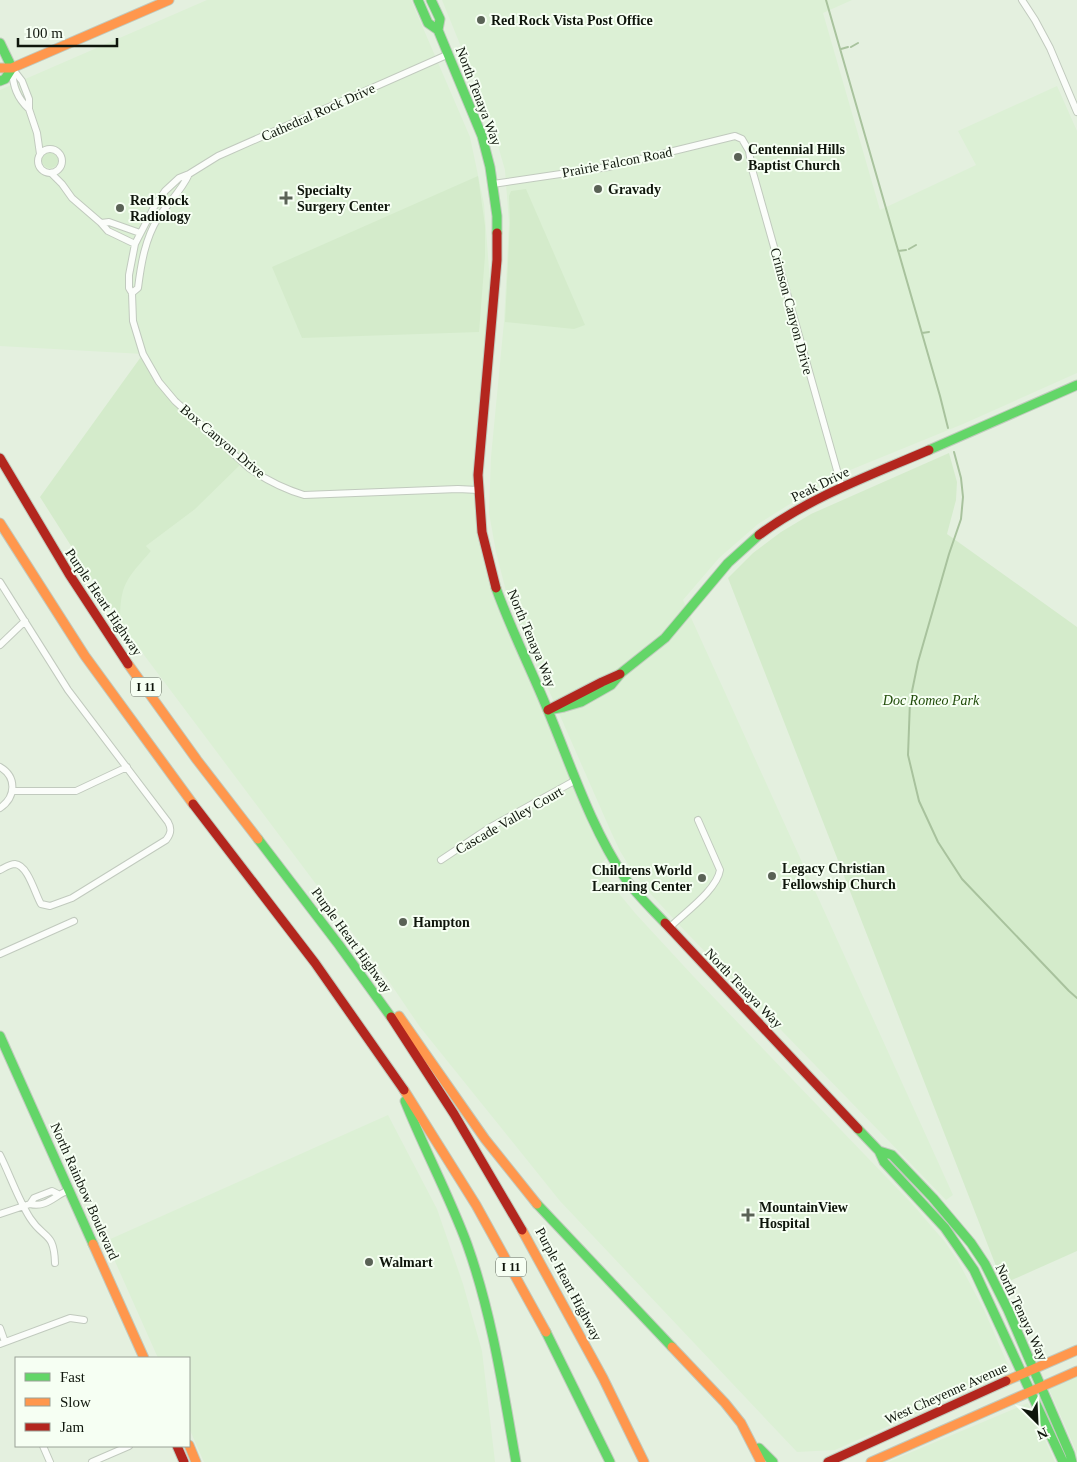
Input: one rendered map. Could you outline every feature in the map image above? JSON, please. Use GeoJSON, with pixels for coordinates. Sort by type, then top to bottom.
{"type":"FeatureCollection","features":[{"type":"Feature","properties":{"kind":"main road"},"geometry":{"type":"LineString","coordinates":[[0,68],[12,68],[169,0]]}},
{"type":"Feature","properties":{"kind":"main road","name":"North Tenaya Way"},"geometry":{"type":"LineString","coordinates":[[418,0],[428,23],[438,30],[482,136],[493,184],[497,216],[497,260],[478,490],[482,533],[496,588],[509,623],[548,710],[576,780],[605,844],[621,874],[632,888],[879,1150],[884,1162],[945,1228],[974,1270],[983,1287],[1064,1462]]}},
{"type":"Feature","properties":{"kind":"main road","name":"North Tenaya Way"},"geometry":{"type":"LineString","coordinates":[[431,0],[440,19],[438,30]]}},
{"type":"Feature","properties":{"kind":"main road"},"geometry":{"type":"LineString","coordinates":[[0,43],[12,68]]}},
{"type":"Feature","properties":{"kind":"main road"},"geometry":{"type":"LineString","coordinates":[[0,81],[5,79],[12,68]]}},
{"type":"Feature","properties":{"kind":"main road","name":"Peak Drive"},"geometry":{"type":"LineString","coordinates":[[548,710],[607,678],[620,674],[648,653],[670,634],[716,577],[752,541],[795,511],[842,488],[1077,385]]}},
{"type":"Feature","properties":{"kind":"main road","name":"Purple Heart Highway"},"geometry":{"type":"LineString","coordinates":[[0,458],[47,539],[101,624],[197,760],[309,904],[386,1009],[452,1110],[507,1201],[595,1362],[644,1462]]}},
{"type":"Feature","properties":{"kind":"main road","name":"I 11"},"geometry":{"type":"LineString","coordinates":[[0,523],[90,662],[176,781],[315,963],[398,1080],[483,1215],[579,1394],[610,1462]]}},
{"type":"Feature","properties":{"kind":"main road"},"geometry":{"type":"LineString","coordinates":[[309,904],[337,930],[384,993],[468,1116],[527,1193],[725,1403],[742,1423],[761,1462]]}},
{"type":"Feature","properties":{"kind":"main road","name":"North Rainbow Boulevard"},"geometry":{"type":"LineString","coordinates":[[0,1036],[144,1357]]}},
{"type":"Feature","properties":{"kind":"main road"},"geometry":{"type":"LineString","coordinates":[[398,1080],[415,1127],[454,1210],[478,1281],[498,1363],[516,1462]]}},
{"type":"Feature","properties":{"kind":"main road","name":"North Tenaya Way"},"geometry":{"type":"LineString","coordinates":[[879,1150],[892,1155],[943,1208],[971,1243],[995,1282],[1072,1462]]}},
{"type":"Feature","properties":{"kind":"main road","name":"West Cheyenne Avenue"},"geometry":{"type":"LineString","coordinates":[[828,1462],[942,1409],[1077,1350]]}},
{"type":"Feature","properties":{"kind":"main road"},"geometry":{"type":"LineString","coordinates":[[871,1462],[1077,1371]]}},
{"type":"Feature","properties":{"kind":"main road"},"geometry":{"type":"LineString","coordinates":[[633,1438],[648,1462]]}},
{"type":"Feature","properties":{"kind":"main road"},"geometry":{"type":"LineString","coordinates":[[751,1439],[773,1462]]}},
{"type":"Feature","properties":{"kind":"main road"},"geometry":{"type":"LineString","coordinates":[[177,1447],[184,1462]]}},
{"type":"Feature","properties":{"kind":"main road"},"geometry":{"type":"LineString","coordinates":[[190,1447],[196,1462]]}},
{"type":"Feature","properties":{"kind":"street"},"geometry":{"type":"LineString","coordinates":[[1025,1],[1050,48],[1077,112]]}},
{"type":"Feature","properties":{"kind":"street","name":"Cathedral Rock Drive"},"geometry":{"type":"LineString","coordinates":[[135,244],[154,207],[179,178],[218,156],[448,54]]}},
{"type":"Feature","properties":{"kind":"street"},"geometry":{"type":"LineString","coordinates":[[12,68],[13,85],[22,102],[29,109],[38,132],[45,144],[58,152],[62,159],[58,170],[51,173]]}},
{"type":"Feature","properties":{"kind":"street"},"geometry":{"type":"LineString","coordinates":[[38,132],[39,165],[43,171],[51,173],[72,198],[108,231],[135,244]]}},
{"type":"Feature","properties":{"kind":"street","name":"Prairie Falcon Road"},"geometry":{"type":"LineString","coordinates":[[493,184],[608,167],[719,140],[739,137]]}},
{"type":"Feature","properties":{"kind":"street","name":"Crimson Canyon Drive"},"geometry":{"type":"LineString","coordinates":[[739,137],[746,143],[749,151],[754,178],[842,488]]}},
{"type":"Feature","properties":{"kind":"street"},"geometry":{"type":"LineString","coordinates":[[40,154],[51,149]]}},
{"type":"Feature","properties":{"kind":"street"},"geometry":{"type":"LineString","coordinates":[[58,170],[62,184]]}},
{"type":"Feature","properties":{"kind":"street","name":"Cathedral Rock Drive"},"geometry":{"type":"LineString","coordinates":[[146,246],[157,220],[185,183],[189,174]]}},
{"type":"Feature","properties":{"kind":"street"},"geometry":{"type":"LineString","coordinates":[[101,223],[109,222],[140,233]]}},
{"type":"Feature","properties":{"kind":"street","name":"Box Canyon Drive"},"geometry":{"type":"LineString","coordinates":[[135,244],[128,275],[129,288],[132,293],[133,321],[143,354],[159,382],[175,401],[249,468],[287,489],[304,495],[478,490]]}},
{"type":"Feature","properties":{"kind":"street","name":"Box Canyon Drive"},"geometry":{"type":"LineString","coordinates":[[132,293],[138,288],[141,261],[146,246]]}},
{"type":"Feature","properties":{"kind":"street"},"geometry":{"type":"LineString","coordinates":[[0,582],[68,690],[168,822],[170,829],[169,837],[166,840],[72,898],[50,906],[41,904],[23,868],[12,864],[0,870]]}},
{"type":"Feature","properties":{"kind":"street"},"geometry":{"type":"LineString","coordinates":[[0,645],[25,621]]}},
{"type":"Feature","properties":{"kind":"street"},"geometry":{"type":"LineString","coordinates":[[0,767],[11,778],[13,791],[8,801],[0,808]]}},
{"type":"Feature","properties":{"kind":"street"},"geometry":{"type":"LineString","coordinates":[[13,791],[76,791],[126,767]]}},
{"type":"Feature","properties":{"kind":"street","name":"Cascade Valley Court"},"geometry":{"type":"LineString","coordinates":[[441,860],[508,816],[576,780]]}},
{"type":"Feature","properties":{"kind":"street"},"geometry":{"type":"LineString","coordinates":[[669,928],[719,878],[720,870],[698,820]]}},
{"type":"Feature","properties":{"kind":"street"},"geometry":{"type":"LineString","coordinates":[[0,954],[74,921]]}},
{"type":"Feature","properties":{"kind":"street"},"geometry":{"type":"LineString","coordinates":[[0,1154],[27,1205],[35,1225],[52,1242],[55,1249],[55,1264]]}},
{"type":"Feature","properties":{"kind":"street"},"geometry":{"type":"LineString","coordinates":[[0,1214],[27,1205],[37,1206],[54,1200],[58,1194],[69,1190]]}},
{"type":"Feature","properties":{"kind":"street"},"geometry":{"type":"LineString","coordinates":[[0,1328],[2,1343],[70,1318],[84,1320]]}},
{"type":"Feature","properties":{"kind":"street"},"geometry":{"type":"LineString","coordinates":[[43,1447],[50,1462]]}},
{"type":"Feature","properties":{"kind":"street"},"geometry":{"type":"LineString","coordinates":[[92,1462],[126,1447]]}},
{"type":"Feature","properties":{"kind":"shaded area"},"geometry":{"type":"Polygon","coordinates":[[[207,0],[411,0],[470,137],[484,204],[492,308],[479,456],[488,561],[610,856],[599,865],[635,913],[914,1206],[945,1242],[958,1261],[984,1310],[1008,1365],[1005,1374],[835,1450],[797,1452],[560,1201],[420,1027],[388,980],[120,623],[120,602],[123,587],[127,578],[151,551],[146,546],[194,510],[175,401],[143,354],[0,346],[0,90],[207,0]]]}},
{"type":"Feature","properties":{"kind":"shaded area"},"geometry":{"type":"Polygon","coordinates":[[[442,0],[852,0],[823,13],[880,210],[976,165],[958,131],[1057,86],[1077,131],[1077,373],[963,424],[833,477],[758,524],[719,558],[683,600],[953,1195],[946,1200],[685,931],[646,889],[631,869],[612,834],[507,595],[496,552],[489,513],[491,457],[504,322],[509,223],[505,170],[490,118],[442,0]]]}},
{"type":"Feature","properties":{"kind":"shaded area"},"geometry":{"type":"Polygon","coordinates":[[[388,1115],[437,1209],[463,1284],[482,1351],[495,1462],[204,1462],[190,1430],[190,1357],[158,1357],[106,1241],[388,1115]]]}},
{"type":"Feature","properties":{"kind":"shaded area"},"geometry":{"type":"Polygon","coordinates":[[[1077,1377],[1077,1453],[1049,1389],[1077,1377]]]}},
{"type":"Feature","properties":{"kind":"shaded area"},"geometry":{"type":"Polygon","coordinates":[[[1028,1403],[1055,1462],[888,1462],[1028,1403]]]}},
{"type":"Feature","properties":{"kind":"green space"},"geometry":{"type":"Polygon","coordinates":[[[50,152],[56,154],[58,160],[56,166],[50,168],[44,166],[42,160],[44,154],[50,152]]]}},
{"type":"Feature","properties":{"kind":"green space"},"geometry":{"type":"Polygon","coordinates":[[[478,176],[485,226],[485,256],[479,332],[302,338],[272,267],[478,176]]]}},
{"type":"Feature","properties":{"kind":"green space"},"geometry":{"type":"Polygon","coordinates":[[[526,189],[585,325],[574,329],[505,322],[510,223],[509,196],[511,191],[526,189]]]}},
{"type":"Feature","properties":{"kind":"green space"},"geometry":{"type":"Polygon","coordinates":[[[143,354],[159,382],[243,462],[194,510],[146,546],[151,551],[130,576],[123,590],[120,623],[40,497],[143,354]]]}},
{"type":"Feature","properties":{"kind":"green space","name":"Doc Romeo Park"},"geometry":{"type":"Polygon","coordinates":[[[949,453],[957,482],[956,500],[947,534],[1077,627],[1077,1251],[1003,1284],[728,578],[753,553],[781,532],[811,514],[949,453]]]}},
{"type":"Feature","properties":{"kind":"waterway"},"geometry":{"type":"LineString","coordinates":[[826,0],[948,428]]}},
{"type":"Feature","properties":{"kind":"waterway"},"geometry":{"type":"LineString","coordinates":[[851,47],[858,43]]}},
{"type":"Feature","properties":{"kind":"waterway"},"geometry":{"type":"LineString","coordinates":[[841,49],[848,47]]}},
{"type":"Feature","properties":{"kind":"waterway"},"geometry":{"type":"LineString","coordinates":[[909,249],[916,245]]}},
{"type":"Feature","properties":{"kind":"waterway"},"geometry":{"type":"LineString","coordinates":[[898,251],[906,250]]}},
{"type":"Feature","properties":{"kind":"waterway"},"geometry":{"type":"LineString","coordinates":[[922,333],[929,332]]}},
{"type":"Feature","properties":{"kind":"waterway"},"geometry":{"type":"LineString","coordinates":[[954,452],[961,478],[963,497],[961,519],[918,662],[910,701],[908,755],[919,801],[938,842],[962,879],[1077,998]]}},
{"type":"Feature","properties":{"kind":"traffic: fast"},"geometry":{"type":"LineString","coordinates":[[418,0],[428,23],[438,30]]}},
{"type":"Feature","properties":{"kind":"traffic: fast"},"geometry":{"type":"LineString","coordinates":[[431,0],[440,19],[438,30],[482,136],[490,167],[497,216],[497,233]]}},
{"type":"Feature","properties":{"kind":"traffic: fast"},"geometry":{"type":"LineString","coordinates":[[0,43],[12,68]]}},
{"type":"Feature","properties":{"kind":"traffic: fast"},"geometry":{"type":"LineString","coordinates":[[0,81],[5,79],[12,68]]}},
{"type":"Feature","properties":{"kind":"traffic: fast"},"geometry":{"type":"LineString","coordinates":[[929,450],[1077,385]]}},
{"type":"Feature","properties":{"kind":"traffic: fast"},"geometry":{"type":"LineString","coordinates":[[548,710],[581,702],[611,685],[621,673],[665,638],[728,563],[759,535]]}},
{"type":"Feature","properties":{"kind":"traffic: fast"},"geometry":{"type":"LineString","coordinates":[[496,588],[580,791],[612,858],[629,884],[665,923]]}},
{"type":"Feature","properties":{"kind":"traffic: fast"},"geometry":{"type":"LineString","coordinates":[[258,839],[391,1017]]}},
{"type":"Feature","properties":{"kind":"traffic: fast"},"geometry":{"type":"LineString","coordinates":[[0,1036],[93,1244]]}},
{"type":"Feature","properties":{"kind":"traffic: fast"},"geometry":{"type":"LineString","coordinates":[[405,1101],[460,1226],[476,1270],[496,1352],[516,1462]]}},
{"type":"Feature","properties":{"kind":"traffic: fast"},"geometry":{"type":"LineString","coordinates":[[858,1129],[879,1151],[884,1162],[945,1228],[974,1270],[1063,1462]]}},
{"type":"Feature","properties":{"kind":"traffic: fast"},"geometry":{"type":"LineString","coordinates":[[879,1151],[892,1155],[933,1198],[971,1243],[985,1264],[1008,1310],[1072,1462]]}},
{"type":"Feature","properties":{"kind":"traffic: fast"},"geometry":{"type":"LineString","coordinates":[[537,1204],[672,1347]]}},
{"type":"Feature","properties":{"kind":"traffic: fast"},"geometry":{"type":"LineString","coordinates":[[546,1332],[610,1462]]}},
{"type":"Feature","properties":{"kind":"traffic: fast"},"geometry":{"type":"LineString","coordinates":[[759,1448],[773,1462]]}},
{"type":"Feature","properties":{"kind":"traffic: slow"},"geometry":{"type":"LineString","coordinates":[[0,68],[12,68],[169,0]]}},
{"type":"Feature","properties":{"kind":"traffic: slow"},"geometry":{"type":"LineString","coordinates":[[0,523],[85,656],[193,804]]}},
{"type":"Feature","properties":{"kind":"traffic: slow"},"geometry":{"type":"LineString","coordinates":[[128,664],[197,760],[258,839]]}},
{"type":"Feature","properties":{"kind":"traffic: slow"},"geometry":{"type":"LineString","coordinates":[[399,1016],[485,1139],[537,1204]]}},
{"type":"Feature","properties":{"kind":"traffic: slow"},"geometry":{"type":"LineString","coordinates":[[404,1090],[476,1205],[546,1332]]}},
{"type":"Feature","properties":{"kind":"traffic: slow"},"geometry":{"type":"LineString","coordinates":[[522,1230],[603,1378],[644,1462]]}},
{"type":"Feature","properties":{"kind":"traffic: slow"},"geometry":{"type":"LineString","coordinates":[[93,1244],[144,1357]]}},
{"type":"Feature","properties":{"kind":"traffic: slow"},"geometry":{"type":"LineString","coordinates":[[672,1347],[725,1403],[741,1423],[761,1462]]}},
{"type":"Feature","properties":{"kind":"traffic: slow"},"geometry":{"type":"LineString","coordinates":[[1006,1381],[1077,1350]]}},
{"type":"Feature","properties":{"kind":"traffic: slow"},"geometry":{"type":"LineString","coordinates":[[871,1462],[1077,1371]]}},
{"type":"Feature","properties":{"kind":"traffic: slow"},"geometry":{"type":"LineString","coordinates":[[190,1447],[196,1462]]}},
{"type":"Feature","properties":{"kind":"traffic: jam"},"geometry":{"type":"LineString","coordinates":[[496,588],[482,532],[478,475],[497,260],[497,233]]}},
{"type":"Feature","properties":{"kind":"traffic: jam"},"geometry":{"type":"LineString","coordinates":[[759,535],[779,521],[820,498],[929,450]]}},
{"type":"Feature","properties":{"kind":"traffic: jam"},"geometry":{"type":"LineString","coordinates":[[0,458],[69,574],[128,664]]}},
{"type":"Feature","properties":{"kind":"traffic: jam"},"geometry":{"type":"LineString","coordinates":[[548,710],[620,674]]}},
{"type":"Feature","properties":{"kind":"traffic: jam"},"geometry":{"type":"LineString","coordinates":[[193,804],[315,963],[404,1090]]}},
{"type":"Feature","properties":{"kind":"traffic: jam"},"geometry":{"type":"LineString","coordinates":[[665,923],[858,1129]]}},
{"type":"Feature","properties":{"kind":"traffic: jam"},"geometry":{"type":"LineString","coordinates":[[391,1017],[454,1114],[522,1230]]}},
{"type":"Feature","properties":{"kind":"traffic: jam"},"geometry":{"type":"LineString","coordinates":[[828,1462],[1006,1381]]}},
{"type":"Feature","properties":{"kind":"traffic: jam"},"geometry":{"type":"LineString","coordinates":[[177,1447],[184,1462]]}},
{"type":"Feature","properties":{"kind":"place","name":"Red Rock Vista Post Office"},"geometry":{"type":"Point","coordinates":[481,20]}},
{"type":"Feature","properties":{"kind":"place","name":"Centennial Hills Baptist Church"},"geometry":{"type":"Point","coordinates":[738,157]}},
{"type":"Feature","properties":{"kind":"place","name":"Gravady"},"geometry":{"type":"Point","coordinates":[598,189]}},
{"type":"Feature","properties":{"kind":"place","name":"Specialty Surgery Center"},"geometry":{"type":"Point","coordinates":[286,198]}},
{"type":"Feature","properties":{"kind":"place","name":"Red Rock Radiology"},"geometry":{"type":"Point","coordinates":[120,208]}},
{"type":"Feature","properties":{"kind":"place","name":"Legacy Christian Fellowship Church"},"geometry":{"type":"Point","coordinates":[772,876]}},
{"type":"Feature","properties":{"kind":"place","name":"Childrens World Learning Center"},"geometry":{"type":"Point","coordinates":[702,878]}},
{"type":"Feature","properties":{"kind":"place","name":"Hampton"},"geometry":{"type":"Point","coordinates":[403,922]}},
{"type":"Feature","properties":{"kind":"place","name":"MountainView Hospital"},"geometry":{"type":"Point","coordinates":[748,1215]}},
{"type":"Feature","properties":{"kind":"place","name":"Walmart"},"geometry":{"type":"Point","coordinates":[369,1262]}}]}
